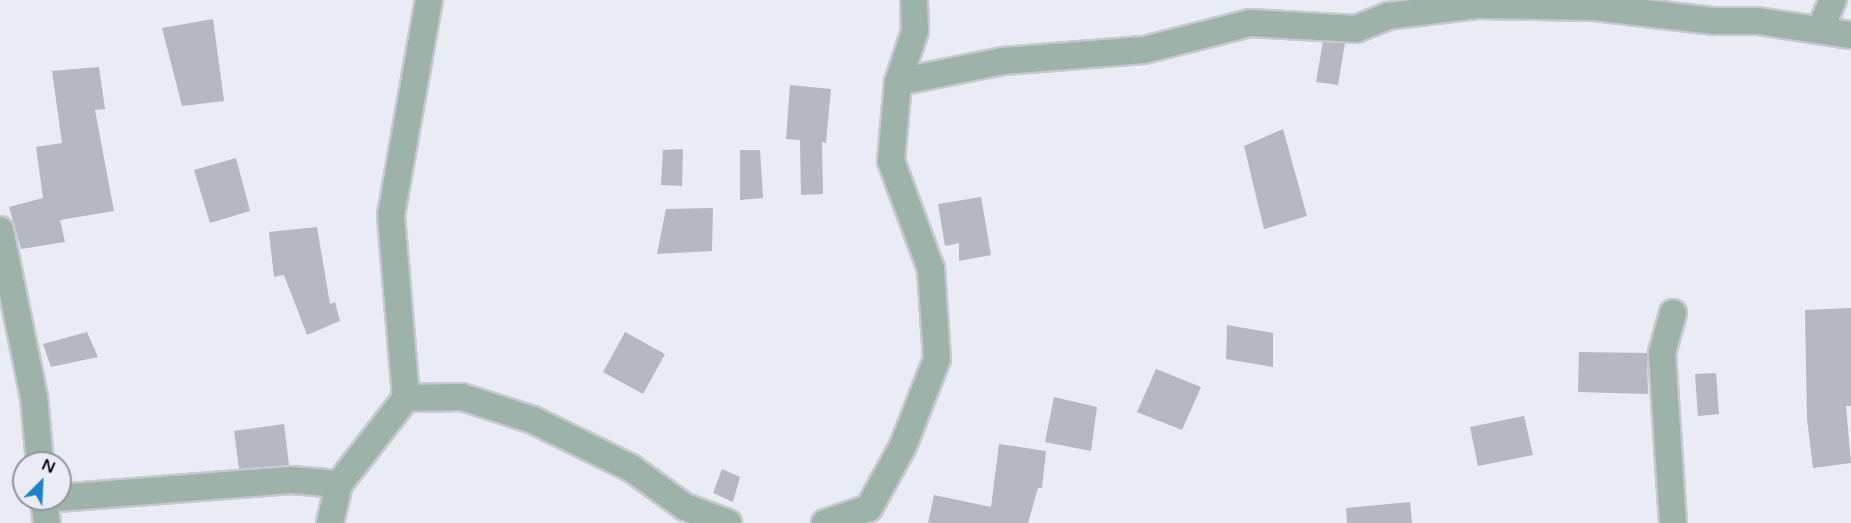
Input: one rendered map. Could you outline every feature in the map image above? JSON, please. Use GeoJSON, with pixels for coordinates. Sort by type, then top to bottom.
{"type":"FeatureCollection","features":[{"type":"Feature","properties":{"kind":"street"},"geometry":{"type":"LineString","coordinates":[[330,523],[339,484],[406,398],[391,215],[429,0]]}},
{"type":"Feature","properties":{"kind":"street"},"geometry":{"type":"LineString","coordinates":[[825,523],[869,508],[903,446],[937,359],[931,269],[891,161],[898,82],[915,31],[915,0]]}},
{"type":"Feature","properties":{"kind":"street"},"geometry":{"type":"LineString","coordinates":[[1820,30],[1833,0]]}},
{"type":"Feature","properties":{"kind":"street"},"geometry":{"type":"LineString","coordinates":[[898,82],[1003,61],[1144,50],[1250,23],[1356,29],[1388,16],[1479,5],[1593,7],[1851,35]]}},
{"type":"Feature","properties":{"kind":"street"},"geometry":{"type":"LineString","coordinates":[[0,230],[34,397],[39,451]]}},
{"type":"Feature","properties":{"kind":"street"},"geometry":{"type":"LineString","coordinates":[[1673,313],[1662,353],[1673,523]]}},
{"type":"Feature","properties":{"kind":"street"},"geometry":{"type":"LineString","coordinates":[[406,398],[462,397],[533,420],[631,468],[685,507],[728,523]]}},
{"type":"Feature","properties":{"kind":"street"},"geometry":{"type":"LineString","coordinates":[[72,504],[291,480],[339,484]]}},
{"type":"Feature","properties":{"kind":"building"},"geometry":{"type":"Polygon","coordinates":[[[213,19],[224,101],[182,106],[162,28],[213,19]]]}},
{"type":"Feature","properties":{"kind":"building"},"geometry":{"type":"Polygon","coordinates":[[[1323,42],[1345,43],[1338,85],[1316,82],[1323,42]]]}},
{"type":"Feature","properties":{"kind":"building"},"geometry":{"type":"Polygon","coordinates":[[[99,67],[105,109],[95,110],[114,211],[60,220],[65,242],[21,249],[9,207],[43,198],[36,147],[62,143],[52,71],[99,67]]]}},
{"type":"Feature","properties":{"kind":"building"},"geometry":{"type":"Polygon","coordinates":[[[790,85],[831,89],[826,143],[822,142],[823,194],[801,195],[800,140],[786,139],[790,85]]]}},
{"type":"Feature","properties":{"kind":"building"},"geometry":{"type":"Polygon","coordinates":[[[1283,129],[1307,216],[1264,229],[1244,146],[1283,129]]]}},
{"type":"Feature","properties":{"kind":"building"},"geometry":{"type":"Polygon","coordinates":[[[683,149],[682,186],[661,185],[663,150],[683,149]]]}},
{"type":"Feature","properties":{"kind":"building"},"geometry":{"type":"Polygon","coordinates":[[[740,150],[760,150],[763,198],[740,200],[740,150]]]}},
{"type":"Feature","properties":{"kind":"building"},"geometry":{"type":"Polygon","coordinates":[[[236,158],[250,211],[210,223],[194,170],[236,158]]]}},
{"type":"Feature","properties":{"kind":"building"},"geometry":{"type":"Polygon","coordinates":[[[981,197],[991,255],[959,261],[959,243],[945,246],[938,204],[981,197]]]}},
{"type":"Feature","properties":{"kind":"building"},"geometry":{"type":"Polygon","coordinates":[[[713,208],[712,251],[657,254],[666,209],[713,208]]]}},
{"type":"Feature","properties":{"kind":"building"},"geometry":{"type":"Polygon","coordinates":[[[317,227],[330,304],[335,302],[340,321],[307,335],[284,275],[274,277],[269,232],[317,227]]]}},
{"type":"Feature","properties":{"kind":"building"},"geometry":{"type":"Polygon","coordinates":[[[1851,308],[1851,406],[1846,406],[1851,463],[1813,468],[1807,419],[1805,310],[1851,308]]]}},
{"type":"Feature","properties":{"kind":"building"},"geometry":{"type":"Polygon","coordinates":[[[1227,325],[1273,333],[1273,367],[1226,359],[1227,325]]]}},
{"type":"Feature","properties":{"kind":"building"},"geometry":{"type":"Polygon","coordinates":[[[87,332],[98,357],[51,367],[43,344],[87,332]]]}},
{"type":"Feature","properties":{"kind":"building"},"geometry":{"type":"Polygon","coordinates":[[[625,332],[665,354],[643,394],[603,372],[625,332]]]}},
{"type":"Feature","properties":{"kind":"building"},"geometry":{"type":"Polygon","coordinates":[[[1579,352],[1647,353],[1648,394],[1578,392],[1579,352]]]}},
{"type":"Feature","properties":{"kind":"building"},"geometry":{"type":"Polygon","coordinates":[[[1156,369],[1201,387],[1182,430],[1137,412],[1156,369]]]}},
{"type":"Feature","properties":{"kind":"building"},"geometry":{"type":"Polygon","coordinates":[[[1716,373],[1719,414],[1698,416],[1695,374],[1716,373]]]}},
{"type":"Feature","properties":{"kind":"building"},"geometry":{"type":"Polygon","coordinates":[[[1054,397],[1097,407],[1091,451],[1045,442],[1054,397]]]}},
{"type":"Feature","properties":{"kind":"building"},"geometry":{"type":"Polygon","coordinates":[[[1524,416],[1533,455],[1478,466],[1470,427],[1524,416]]]}},
{"type":"Feature","properties":{"kind":"building"},"geometry":{"type":"Polygon","coordinates":[[[284,424],[289,465],[239,469],[234,431],[284,424]]]}},
{"type":"Feature","properties":{"kind":"building"},"geometry":{"type":"Polygon","coordinates":[[[999,444],[1046,451],[1042,488],[1038,488],[1028,523],[928,523],[934,495],[991,507],[999,444]]]}},
{"type":"Feature","properties":{"kind":"building"},"geometry":{"type":"Polygon","coordinates":[[[722,469],[740,477],[733,502],[713,493],[722,469]]]}},
{"type":"Feature","properties":{"kind":"building"},"geometry":{"type":"Polygon","coordinates":[[[1410,502],[1412,523],[1347,523],[1346,508],[1410,502]]]}}]}
